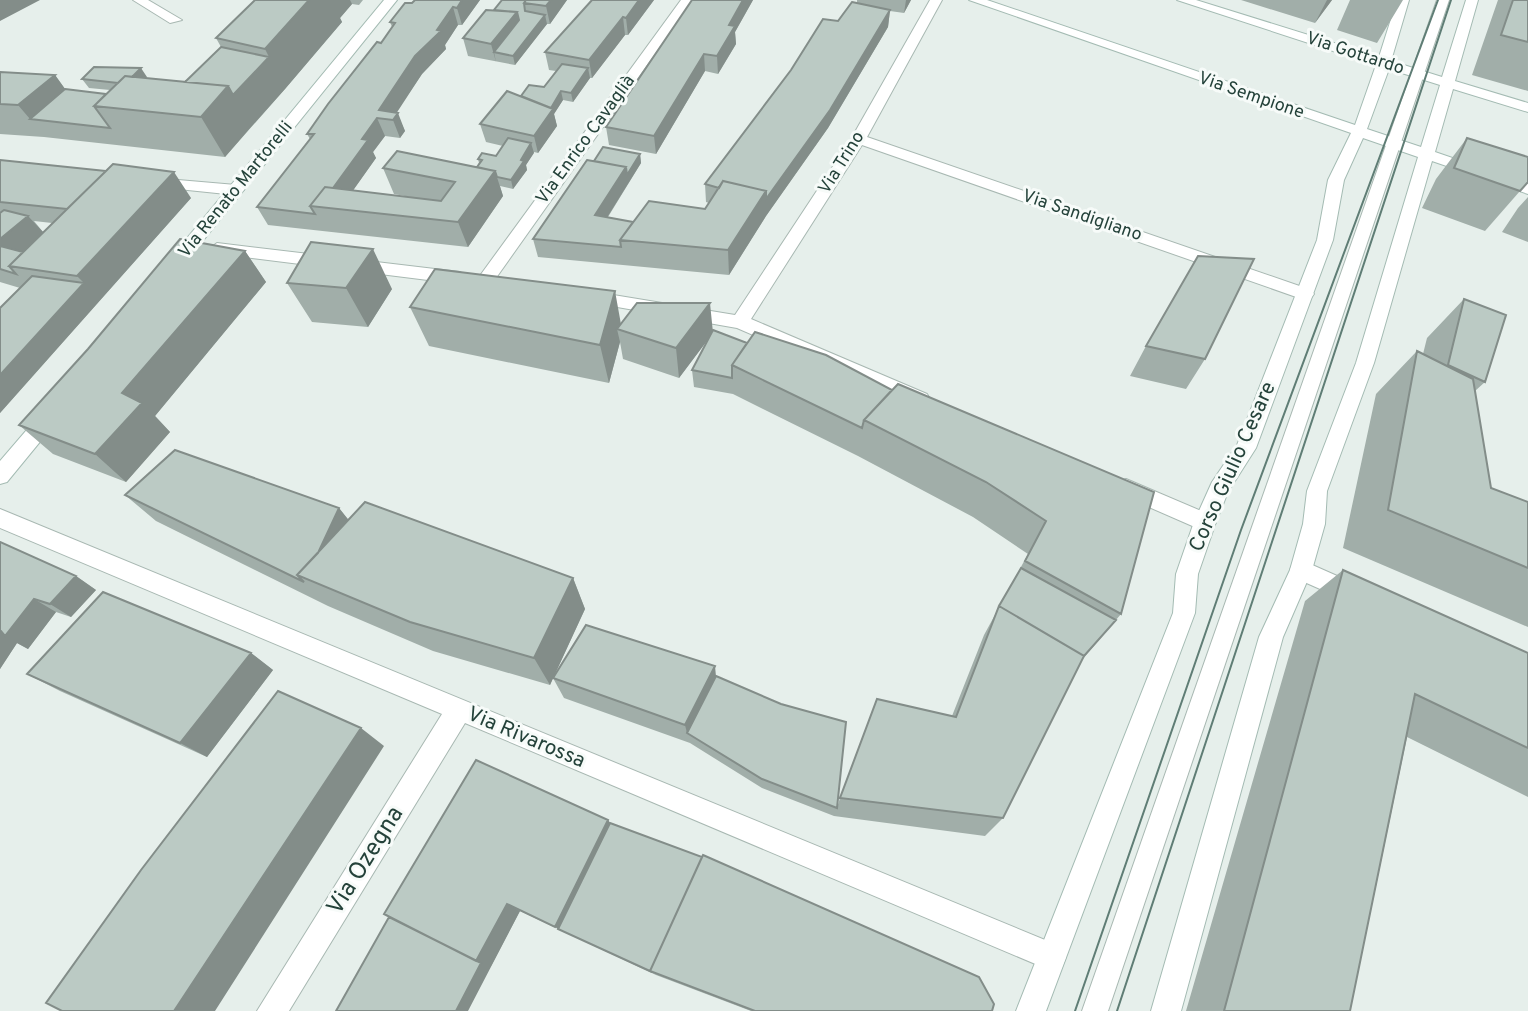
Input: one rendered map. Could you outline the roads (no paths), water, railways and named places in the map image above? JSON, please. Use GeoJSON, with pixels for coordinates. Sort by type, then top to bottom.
{"type":"FeatureCollection","features":[{"type":"Feature","properties":{"kind":"street"},"geometry":{"type":"LineString","coordinates":[[139,0],[175,20]]}},
{"type":"Feature","properties":{"kind":"street","name":"Via Renato Martorelli"},"geometry":{"type":"LineString","coordinates":[[164,278],[391,0]]}},
{"type":"Feature","properties":{"kind":"street","name":"Via Enrico Cavaglià"},"geometry":{"type":"LineString","coordinates":[[485,281],[687,0]]}},
{"type":"Feature","properties":{"kind":"street","name":"Via Trino"},"geometry":{"type":"LineString","coordinates":[[740,321],[858,139],[936,0]]}},
{"type":"Feature","properties":{"kind":"street","name":"Via Sempione"},"geometry":{"type":"LineString","coordinates":[[975,0],[1528,189]]}},
{"type":"Feature","properties":{"kind":"street","name":"Via Gottardo"},"geometry":{"type":"LineString","coordinates":[[1182,0],[1528,108]]}},
{"type":"Feature","properties":{"kind":"street","name":"Corso Giulio Cesare"},"geometry":{"type":"LineString","coordinates":[[1031,1011],[1184,613],[1187,574],[1205,522],[1219,488],[1246,448],[1325,240],[1336,180],[1361,133],[1385,64],[1403,0]]}},
{"type":"Feature","properties":{"kind":"street"},"geometry":{"type":"LineString","coordinates":[[1166,1011],[1271,638],[1301,570],[1314,524],[1317,491],[1356,390],[1428,156],[1472,0]]}},
{"type":"Feature","properties":{"kind":"street","name":"Via Sandigliano"},"geometry":{"type":"LineString","coordinates":[[858,139],[1305,294]]}},
{"type":"Feature","properties":{"kind":"street"},"geometry":{"type":"LineString","coordinates":[[139,181],[236,190]]}},
{"type":"Feature","properties":{"kind":"street"},"geometry":{"type":"LineString","coordinates":[[190,246],[512,285]]}},
{"type":"Feature","properties":{"kind":"street"},"geometry":{"type":"LineString","coordinates":[[565,294],[740,321],[941,408]]}},
{"type":"Feature","properties":{"kind":"street"},"geometry":{"type":"LineString","coordinates":[[0,476],[61,403]]}},
{"type":"Feature","properties":{"kind":"street"},"geometry":{"type":"LineString","coordinates":[[1104,479],[1205,522]]}},
{"type":"Feature","properties":{"kind":"street","name":"Via Rivarossa"},"geometry":{"type":"LineString","coordinates":[[0,518],[1052,957]]}},
{"type":"Feature","properties":{"kind":"street"},"geometry":{"type":"LineString","coordinates":[[1301,570],[1370,601]]}},
{"type":"Feature","properties":{"kind":"street","name":"Via Ozegna"},"geometry":{"type":"LineString","coordinates":[[272,1011],[459,710]]}},
{"type":"Feature","properties":{"kind":"lane","name":"Corso Giulio Cesare"},"geometry":{"type":"LineString","coordinates":[[1095,1011],[1443,0]]}},
{"type":"Feature","properties":{"kind":"tram line"},"geometry":{"type":"LineString","coordinates":[[1075,1011],[1241,530],[1438,0]]}},
{"type":"Feature","properties":{"kind":"tram line"},"geometry":{"type":"LineString","coordinates":[[1117,1011],[1451,0]]}}]}
